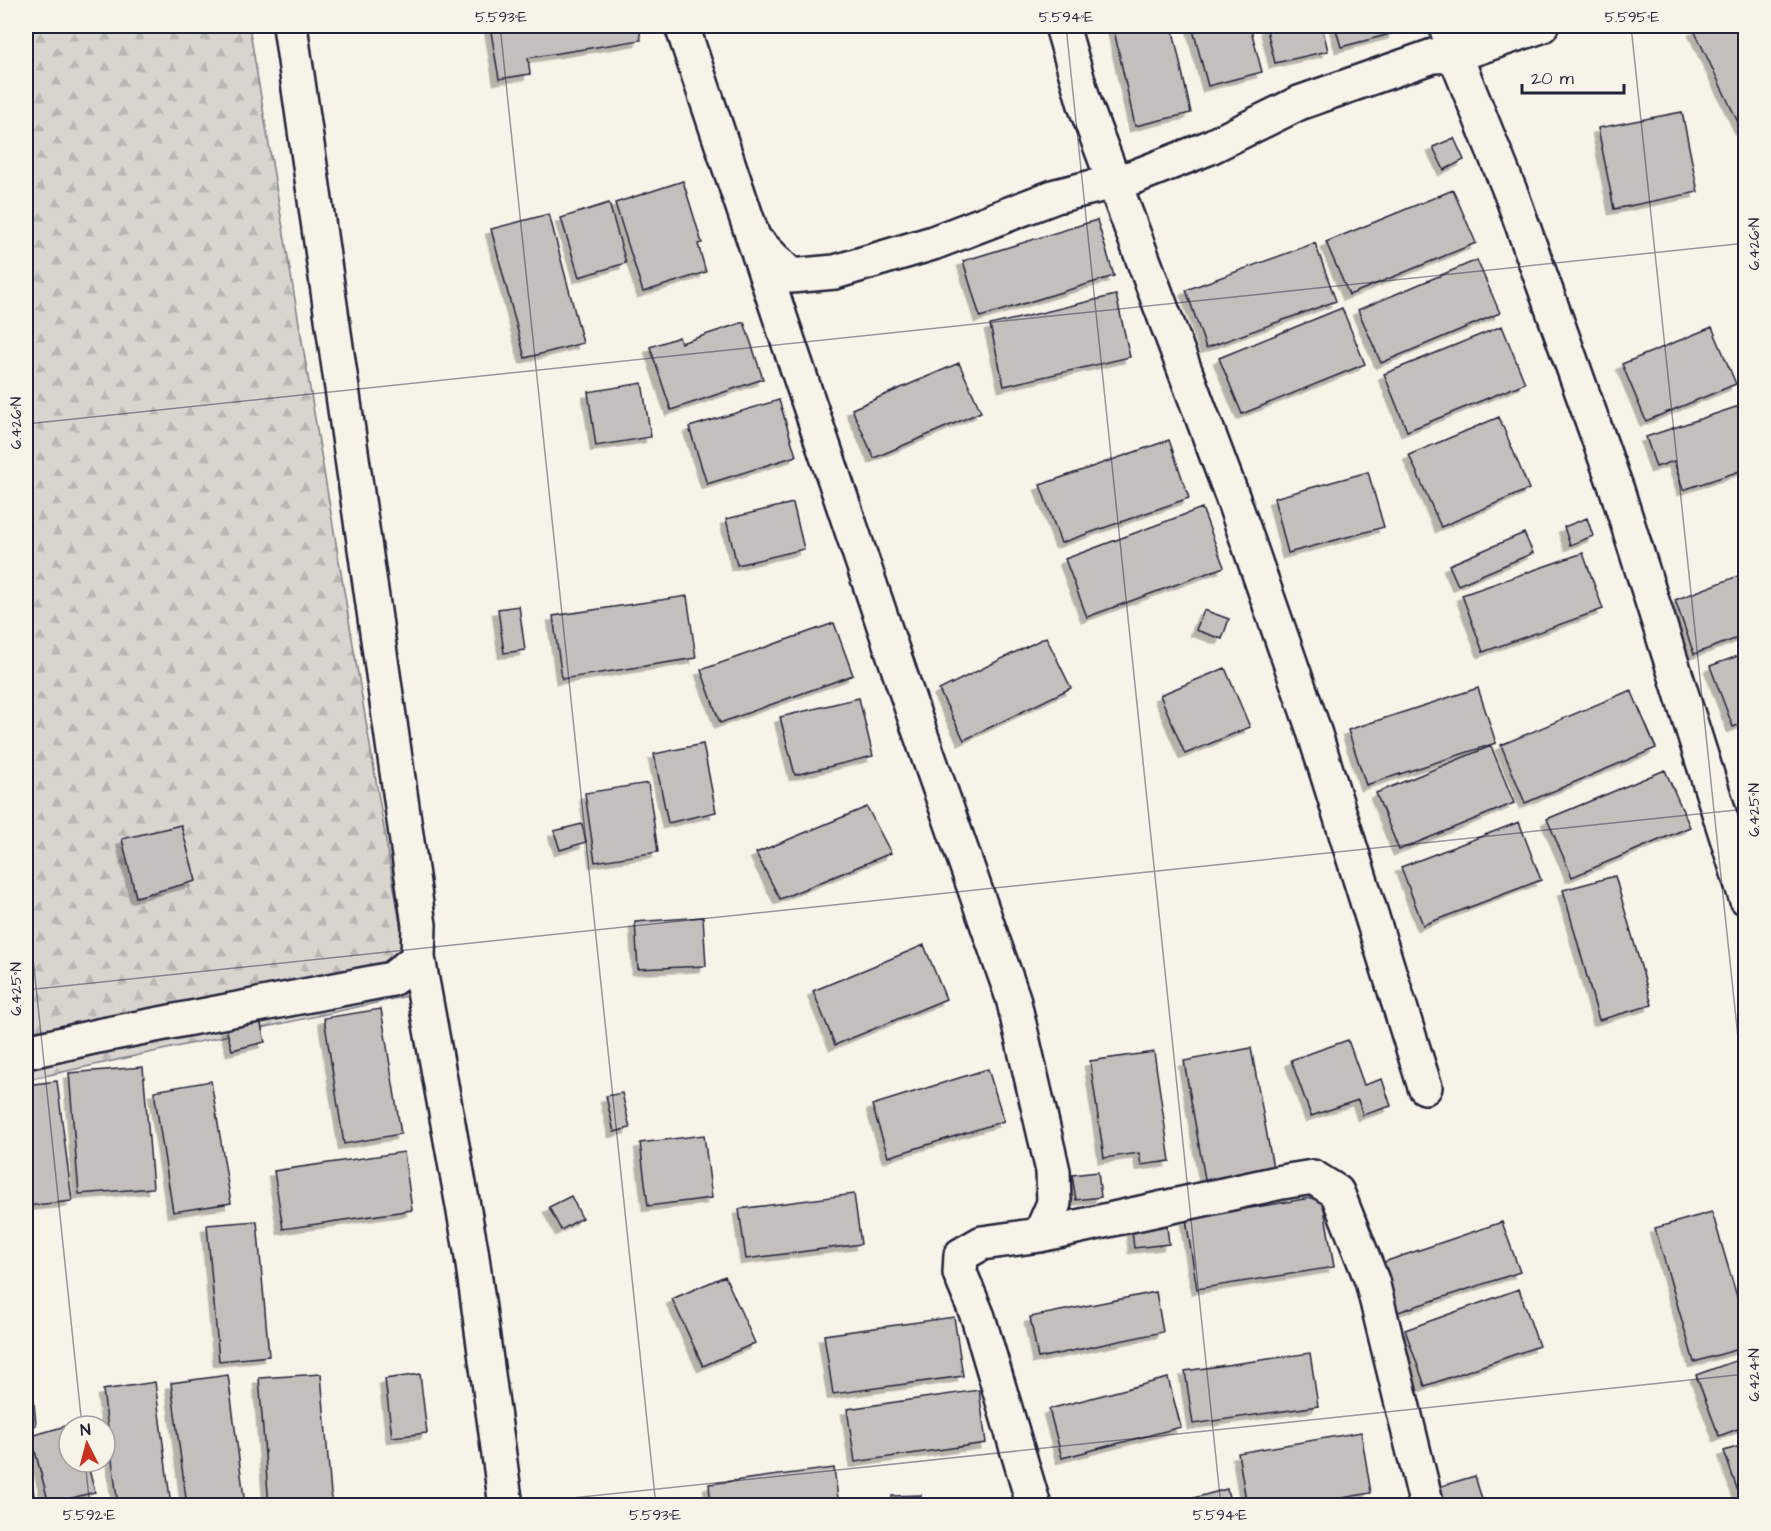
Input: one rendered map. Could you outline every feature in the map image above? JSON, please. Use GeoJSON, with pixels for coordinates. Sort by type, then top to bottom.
{"type":"FeatureCollection","features":[{"type":"Feature","properties":{"kind":"street"},"geometry":{"type":"LineString","coordinates":[[290,26],[419,925],[418,958],[471,1250],[506,1506]]}},
{"type":"Feature","properties":{"kind":"street"},"geometry":{"type":"LineString","coordinates":[[682,26],[913,710],[1013,998],[1053,1171],[1054,1203],[1040,1235]]}},
{"type":"Feature","properties":{"kind":"street"},"geometry":{"type":"LineString","coordinates":[[1062,26],[1085,105],[1232,496],[1312,725],[1425,1087]]}},
{"type":"Feature","properties":{"kind":"street"},"geometry":{"type":"LineString","coordinates":[[754,240],[790,276],[835,272],[933,243],[1056,196],[1134,177],[1208,148],[1299,103],[1432,56],[1450,40],[1541,26]]}},
{"type":"Feature","properties":{"kind":"street"},"geometry":{"type":"LineString","coordinates":[[1450,40],[1512,196],[1617,490],[1746,898]]}},
{"type":"Feature","properties":{"kind":"street"},"geometry":{"type":"LineString","coordinates":[[26,1052],[392,979],[418,958]]}},
{"type":"Feature","properties":{"kind":"street"},"geometry":{"type":"LineString","coordinates":[[1034,1506],[978,1317],[960,1273],[961,1255],[982,1243],[1040,1235],[1313,1177],[1337,1192],[1372,1281],[1427,1506]]}},
{"type":"Feature","properties":{"kind":"green space"},"geometry":{"type":"Polygon","coordinates":[[[26,26],[249,26],[412,995],[26,1080],[26,26]]]}},
{"type":"Feature","properties":{"kind":"building"},"geometry":{"type":"Polygon","coordinates":[[[490,26],[639,26],[641,40],[528,58],[530,74],[499,79],[490,26]]]}},
{"type":"Feature","properties":{"kind":"building"},"geometry":{"type":"Polygon","coordinates":[[[1113,26],[1172,26],[1191,113],[1135,126],[1113,26]]]}},
{"type":"Feature","properties":{"kind":"building"},"geometry":{"type":"Polygon","coordinates":[[[1192,26],[1250,26],[1262,72],[1208,86],[1192,26]]]}},
{"type":"Feature","properties":{"kind":"building"},"geometry":{"type":"Polygon","coordinates":[[[1266,26],[1322,26],[1328,51],[1275,63],[1266,26]]]}},
{"type":"Feature","properties":{"kind":"building"},"geometry":{"type":"Polygon","coordinates":[[[1335,26],[1392,26],[1394,33],[1341,47],[1335,26]]]}},
{"type":"Feature","properties":{"kind":"building"},"geometry":{"type":"Polygon","coordinates":[[[1704,26],[1746,26],[1746,139],[1694,30],[1704,26]]]}},
{"type":"Feature","properties":{"kind":"building"},"geometry":{"type":"Polygon","coordinates":[[[1682,112],[1698,192],[1614,209],[1598,128],[1682,112]]]}},
{"type":"Feature","properties":{"kind":"building"},"geometry":{"type":"Polygon","coordinates":[[[1454,138],[1464,160],[1444,170],[1433,147],[1454,138]]]}},
{"type":"Feature","properties":{"kind":"building"},"geometry":{"type":"Polygon","coordinates":[[[683,181],[702,243],[698,244],[706,272],[643,292],[615,203],[683,181]]]}},
{"type":"Feature","properties":{"kind":"building"},"geometry":{"type":"Polygon","coordinates":[[[1453,190],[1476,243],[1349,295],[1326,242],[1453,190]]]}},
{"type":"Feature","properties":{"kind":"building"},"geometry":{"type":"Polygon","coordinates":[[[609,203],[626,263],[579,277],[561,218],[609,203]]]}},
{"type":"Feature","properties":{"kind":"building"},"geometry":{"type":"Polygon","coordinates":[[[549,214],[583,343],[525,358],[491,229],[549,214]]]}},
{"type":"Feature","properties":{"kind":"building"},"geometry":{"type":"Polygon","coordinates":[[[1097,220],[1114,276],[980,317],[963,261],[1097,220]]]}},
{"type":"Feature","properties":{"kind":"building"},"geometry":{"type":"Polygon","coordinates":[[[1315,243],[1336,301],[1206,348],[1186,290],[1315,243]]]}},
{"type":"Feature","properties":{"kind":"building"},"geometry":{"type":"Polygon","coordinates":[[[1477,260],[1500,313],[1381,363],[1358,310],[1477,260]]]}},
{"type":"Feature","properties":{"kind":"building"},"geometry":{"type":"Polygon","coordinates":[[[1116,295],[1130,357],[1004,386],[990,325],[1116,295]]]}},
{"type":"Feature","properties":{"kind":"building"},"geometry":{"type":"Polygon","coordinates":[[[1342,308],[1365,364],[1242,414],[1219,358],[1342,308]]]}},
{"type":"Feature","properties":{"kind":"building"},"geometry":{"type":"Polygon","coordinates":[[[744,322],[763,379],[671,410],[650,347],[679,337],[681,343],[744,322]]]}},
{"type":"Feature","properties":{"kind":"building"},"geometry":{"type":"Polygon","coordinates":[[[1502,326],[1525,383],[1407,431],[1384,374],[1502,326]]]}},
{"type":"Feature","properties":{"kind":"building"},"geometry":{"type":"Polygon","coordinates":[[[1712,327],[1736,384],[1646,421],[1622,364],[1712,327]]]}},
{"type":"Feature","properties":{"kind":"building"},"geometry":{"type":"Polygon","coordinates":[[[959,363],[981,412],[874,458],[852,409],[959,363]]]}},
{"type":"Feature","properties":{"kind":"building"},"geometry":{"type":"Polygon","coordinates":[[[642,383],[651,437],[596,446],[588,392],[642,383]]]}},
{"type":"Feature","properties":{"kind":"building"},"geometry":{"type":"Polygon","coordinates":[[[779,400],[796,456],[707,484],[689,427],[779,400]]]}},
{"type":"Feature","properties":{"kind":"building"},"geometry":{"type":"Polygon","coordinates":[[[1742,405],[1746,416],[1746,469],[1683,490],[1674,461],[1656,467],[1646,437],[1742,405]]]}},
{"type":"Feature","properties":{"kind":"building"},"geometry":{"type":"Polygon","coordinates":[[[1499,417],[1529,489],[1441,527],[1409,455],[1499,417]]]}},
{"type":"Feature","properties":{"kind":"building"},"geometry":{"type":"Polygon","coordinates":[[[1169,440],[1189,498],[1061,543],[1040,485],[1169,440]]]}},
{"type":"Feature","properties":{"kind":"building"},"geometry":{"type":"Polygon","coordinates":[[[1368,472],[1384,527],[1288,553],[1274,498],[1368,472]]]}},
{"type":"Feature","properties":{"kind":"building"},"geometry":{"type":"Polygon","coordinates":[[[793,503],[804,549],[737,565],[726,519],[793,503]]]}},
{"type":"Feature","properties":{"kind":"building"},"geometry":{"type":"Polygon","coordinates":[[[1202,508],[1224,567],[1087,617],[1065,559],[1202,508]]]}},
{"type":"Feature","properties":{"kind":"building"},"geometry":{"type":"Polygon","coordinates":[[[1587,518],[1593,536],[1570,545],[1564,527],[1587,518]]]}},
{"type":"Feature","properties":{"kind":"building"},"geometry":{"type":"Polygon","coordinates":[[[1524,533],[1533,553],[1458,585],[1449,565],[1524,533]]]}},
{"type":"Feature","properties":{"kind":"building"},"geometry":{"type":"Polygon","coordinates":[[[1583,553],[1603,609],[1483,652],[1462,595],[1583,553]]]}},
{"type":"Feature","properties":{"kind":"building"},"geometry":{"type":"Polygon","coordinates":[[[1746,573],[1746,635],[1694,654],[1675,600],[1746,573]]]}},
{"type":"Feature","properties":{"kind":"building"},"geometry":{"type":"Polygon","coordinates":[[[687,596],[696,658],[562,679],[553,616],[687,596]]]}},
{"type":"Feature","properties":{"kind":"building"},"geometry":{"type":"Polygon","coordinates":[[[519,606],[525,650],[504,653],[498,609],[519,606]]]}},
{"type":"Feature","properties":{"kind":"building"},"geometry":{"type":"Polygon","coordinates":[[[1204,610],[1229,619],[1222,639],[1196,630],[1204,610]]]}},
{"type":"Feature","properties":{"kind":"building"},"geometry":{"type":"Polygon","coordinates":[[[834,623],[853,675],[720,723],[701,670],[834,623]]]}},
{"type":"Feature","properties":{"kind":"building"},"geometry":{"type":"Polygon","coordinates":[[[1046,637],[1071,688],[964,740],[939,690],[1046,637]]]}},
{"type":"Feature","properties":{"kind":"building"},"geometry":{"type":"Polygon","coordinates":[[[1746,653],[1746,722],[1733,727],[1710,666],[1746,653]]]}},
{"type":"Feature","properties":{"kind":"building"},"geometry":{"type":"Polygon","coordinates":[[[1225,668],[1250,727],[1185,754],[1160,695],[1225,668]]]}},
{"type":"Feature","properties":{"kind":"building"},"geometry":{"type":"Polygon","coordinates":[[[1478,688],[1496,743],[1366,785],[1348,730],[1478,688]]]}},
{"type":"Feature","properties":{"kind":"building"},"geometry":{"type":"Polygon","coordinates":[[[1631,690],[1656,748],[1525,803],[1501,745],[1631,690]]]}},
{"type":"Feature","properties":{"kind":"building"},"geometry":{"type":"Polygon","coordinates":[[[859,698],[873,756],[795,775],[780,717],[859,698]]]}},
{"type":"Feature","properties":{"kind":"building"},"geometry":{"type":"Polygon","coordinates":[[[703,744],[716,812],[668,823],[654,754],[703,744]]]}},
{"type":"Feature","properties":{"kind":"building"},"geometry":{"type":"Polygon","coordinates":[[[1491,746],[1514,803],[1399,850],[1376,793],[1491,746]]]}},
{"type":"Feature","properties":{"kind":"building"},"geometry":{"type":"Polygon","coordinates":[[[1665,770],[1690,827],[1572,877],[1547,819],[1665,770]]]}},
{"type":"Feature","properties":{"kind":"building"},"geometry":{"type":"Polygon","coordinates":[[[648,783],[658,852],[595,862],[585,793],[648,783]]]}},
{"type":"Feature","properties":{"kind":"building"},"geometry":{"type":"Polygon","coordinates":[[[867,807],[891,853],[780,899],[756,853],[867,807]]]}},
{"type":"Feature","properties":{"kind":"building"},"geometry":{"type":"Polygon","coordinates":[[[1519,822],[1541,880],[1423,925],[1401,867],[1519,822]]]}},
{"type":"Feature","properties":{"kind":"building"},"geometry":{"type":"Polygon","coordinates":[[[582,824],[586,842],[560,850],[554,831],[582,824]]]}},
{"type":"Feature","properties":{"kind":"building"},"geometry":{"type":"Polygon","coordinates":[[[181,825],[196,881],[136,897],[122,839],[181,825]]]}},
{"type":"Feature","properties":{"kind":"building"},"geometry":{"type":"Polygon","coordinates":[[[1615,876],[1652,1005],[1599,1020],[1563,890],[1615,876]]]}},
{"type":"Feature","properties":{"kind":"building"},"geometry":{"type":"Polygon","coordinates":[[[703,917],[706,966],[638,969],[635,922],[703,917]]]}},
{"type":"Feature","properties":{"kind":"building"},"geometry":{"type":"Polygon","coordinates":[[[924,945],[946,999],[835,1045],[813,991],[924,945]]]}},
{"type":"Feature","properties":{"kind":"building"},"geometry":{"type":"Polygon","coordinates":[[[381,1009],[401,1134],[344,1144],[324,1018],[381,1009]]]}},
{"type":"Feature","properties":{"kind":"building"},"geometry":{"type":"Polygon","coordinates":[[[260,1020],[265,1042],[232,1050],[226,1028],[260,1020]]]}},
{"type":"Feature","properties":{"kind":"building"},"geometry":{"type":"Polygon","coordinates":[[[1348,1040],[1364,1085],[1382,1079],[1391,1106],[1363,1115],[1358,1100],[1311,1116],[1291,1060],[1348,1040]]]}},
{"type":"Feature","properties":{"kind":"building"},"geometry":{"type":"Polygon","coordinates":[[[1251,1048],[1274,1173],[1206,1185],[1184,1061],[1251,1048]]]}},
{"type":"Feature","properties":{"kind":"building"},"geometry":{"type":"Polygon","coordinates":[[[1154,1052],[1170,1161],[1141,1165],[1139,1153],[1104,1158],[1090,1061],[1154,1052]]]}},
{"type":"Feature","properties":{"kind":"building"},"geometry":{"type":"Polygon","coordinates":[[[143,1067],[153,1188],[79,1194],[69,1073],[143,1067]]]}},
{"type":"Feature","properties":{"kind":"building"},"geometry":{"type":"Polygon","coordinates":[[[988,1069],[1004,1121],[888,1157],[872,1105],[988,1069]]]}},
{"type":"Feature","properties":{"kind":"building"},"geometry":{"type":"Polygon","coordinates":[[[57,1081],[72,1201],[26,1206],[26,1085],[57,1081]]]}},
{"type":"Feature","properties":{"kind":"building"},"geometry":{"type":"Polygon","coordinates":[[[211,1081],[231,1203],[173,1212],[154,1091],[211,1081]]]}},
{"type":"Feature","properties":{"kind":"building"},"geometry":{"type":"Polygon","coordinates":[[[622,1093],[630,1128],[614,1132],[606,1096],[622,1093]]]}},
{"type":"Feature","properties":{"kind":"building"},"geometry":{"type":"Polygon","coordinates":[[[704,1135],[712,1198],[648,1206],[640,1143],[704,1135]]]}},
{"type":"Feature","properties":{"kind":"building"},"geometry":{"type":"Polygon","coordinates":[[[404,1152],[412,1210],[283,1229],[274,1171],[404,1152]]]}},
{"type":"Feature","properties":{"kind":"building"},"geometry":{"type":"Polygon","coordinates":[[[1098,1172],[1101,1197],[1076,1200],[1072,1175],[1098,1172]]]}},
{"type":"Feature","properties":{"kind":"building"},"geometry":{"type":"Polygon","coordinates":[[[854,1194],[861,1244],[746,1259],[739,1209],[854,1194]]]}},
{"type":"Feature","properties":{"kind":"building"},"geometry":{"type":"Polygon","coordinates":[[[571,1196],[582,1218],[561,1230],[549,1207],[571,1196]]]}},
{"type":"Feature","properties":{"kind":"building"},"geometry":{"type":"Polygon","coordinates":[[[1322,1196],[1334,1267],[1197,1289],[1186,1219],[1322,1196]]]}},
{"type":"Feature","properties":{"kind":"building"},"geometry":{"type":"Polygon","coordinates":[[[1712,1212],[1746,1327],[1746,1347],[1694,1362],[1655,1228],[1712,1212]]]}},
{"type":"Feature","properties":{"kind":"building"},"geometry":{"type":"Polygon","coordinates":[[[1166,1218],[1169,1244],[1134,1248],[1131,1223],[1166,1218]]]}},
{"type":"Feature","properties":{"kind":"building"},"geometry":{"type":"Polygon","coordinates":[[[257,1221],[269,1356],[219,1361],[207,1225],[257,1221]]]}},
{"type":"Feature","properties":{"kind":"building"},"geometry":{"type":"Polygon","coordinates":[[[1502,1222],[1520,1272],[1395,1313],[1378,1264],[1502,1222]]]}},
{"type":"Feature","properties":{"kind":"building"},"geometry":{"type":"Polygon","coordinates":[[[725,1276],[755,1343],[703,1366],[672,1299],[725,1276]]]}},
{"type":"Feature","properties":{"kind":"building"},"geometry":{"type":"Polygon","coordinates":[[[1519,1289],[1539,1346],[1425,1386],[1405,1330],[1519,1289]]]}},
{"type":"Feature","properties":{"kind":"building"},"geometry":{"type":"Polygon","coordinates":[[[1156,1292],[1163,1332],[1038,1358],[1030,1317],[1156,1292]]]}},
{"type":"Feature","properties":{"kind":"building"},"geometry":{"type":"Polygon","coordinates":[[[954,1317],[963,1376],[833,1394],[824,1335],[954,1317]]]}},
{"type":"Feature","properties":{"kind":"building"},"geometry":{"type":"Polygon","coordinates":[[[26,1341],[28,1341],[36,1425],[26,1426],[26,1341]]]}},
{"type":"Feature","properties":{"kind":"building"},"geometry":{"type":"Polygon","coordinates":[[[1310,1353],[1318,1406],[1193,1424],[1185,1371],[1310,1353]]]}},
{"type":"Feature","properties":{"kind":"building"},"geometry":{"type":"Polygon","coordinates":[[[1746,1357],[1746,1426],[1719,1436],[1696,1375],[1746,1357]]]}},
{"type":"Feature","properties":{"kind":"building"},"geometry":{"type":"Polygon","coordinates":[[[321,1374],[332,1506],[269,1506],[259,1378],[321,1374]]]}},
{"type":"Feature","properties":{"kind":"building"},"geometry":{"type":"Polygon","coordinates":[[[420,1374],[427,1433],[392,1437],[385,1379],[420,1374]]]}},
{"type":"Feature","properties":{"kind":"building"},"geometry":{"type":"Polygon","coordinates":[[[228,1375],[245,1505],[187,1506],[171,1383],[228,1375]]]}},
{"type":"Feature","properties":{"kind":"building"},"geometry":{"type":"Polygon","coordinates":[[[1168,1378],[1181,1427],[1062,1458],[1049,1409],[1168,1378]]]}},
{"type":"Feature","properties":{"kind":"building"},"geometry":{"type":"Polygon","coordinates":[[[155,1382],[171,1506],[118,1506],[114,1474],[117,1474],[117,1414],[106,1414],[103,1390],[155,1382]]]}},
{"type":"Feature","properties":{"kind":"building"},"geometry":{"type":"Polygon","coordinates":[[[979,1390],[986,1443],[855,1462],[847,1409],[979,1390]]]}},
{"type":"Feature","properties":{"kind":"building"},"geometry":{"type":"Polygon","coordinates":[[[57,1428],[57,1474],[90,1474],[95,1492],[49,1504],[31,1436],[57,1428]]]}},
{"type":"Feature","properties":{"kind":"building"},"geometry":{"type":"Polygon","coordinates":[[[1361,1432],[1371,1493],[1296,1506],[1247,1506],[1238,1453],[1361,1432]]]}},
{"type":"Feature","properties":{"kind":"building"},"geometry":{"type":"Polygon","coordinates":[[[26,1440],[34,1496],[26,1498],[26,1440]]]}},
{"type":"Feature","properties":{"kind":"building"},"geometry":{"type":"Polygon","coordinates":[[[1746,1444],[1746,1506],[1743,1506],[1724,1451],[1746,1444]]]}},
{"type":"Feature","properties":{"kind":"building"},"geometry":{"type":"Polygon","coordinates":[[[834,1468],[839,1506],[711,1506],[709,1484],[834,1468]]]}},
{"type":"Feature","properties":{"kind":"building"},"geometry":{"type":"Polygon","coordinates":[[[1475,1476],[1484,1506],[1436,1506],[1431,1489],[1475,1476]]]}},
{"type":"Feature","properties":{"kind":"building"},"geometry":{"type":"Polygon","coordinates":[[[1227,1489],[1231,1506],[1164,1506],[1227,1489]]]}},
{"type":"Feature","properties":{"kind":"building"},"geometry":{"type":"Polygon","coordinates":[[[921,1495],[922,1506],[892,1506],[892,1496],[921,1495]]]}}]}
